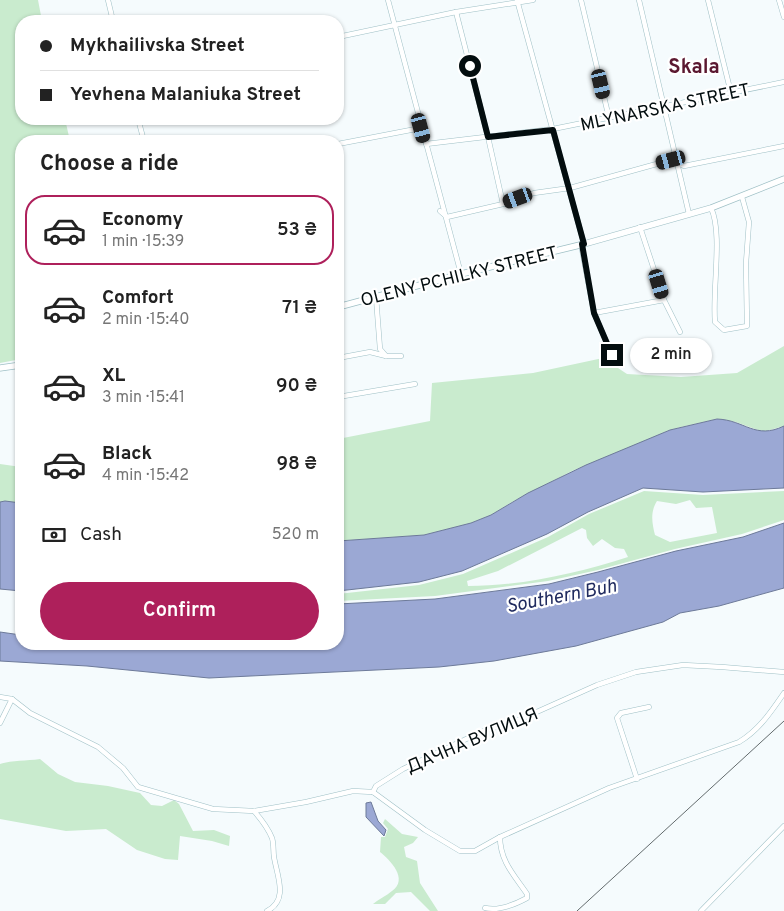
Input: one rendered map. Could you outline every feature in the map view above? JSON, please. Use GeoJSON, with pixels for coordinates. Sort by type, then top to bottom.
{"type":"FeatureCollection","features":[{"type":"Feature","properties":{"kind":"street"},"geometry":{"type":"LineString","coordinates":[[108,0],[112,15]]}},
{"type":"Feature","properties":{"kind":"street"},"geometry":{"type":"LineString","coordinates":[[388,0],[421,128],[447,217],[460,274]]}},
{"type":"Feature","properties":{"kind":"street"},"geometry":{"type":"LineString","coordinates":[[344,36],[456,12],[533,0]]}},
{"type":"Feature","properties":{"kind":"street"},"geometry":{"type":"LineString","coordinates":[[581,0],[609,118]]}},
{"type":"Feature","properties":{"kind":"street"},"geometry":{"type":"LineString","coordinates":[[639,0],[689,214]]}},
{"type":"Feature","properties":{"kind":"street"},"geometry":{"type":"LineString","coordinates":[[708,0],[731,93]]}},
{"type":"Feature","properties":{"kind":"street"},"geometry":{"type":"LineString","coordinates":[[779,0],[784,17]]}},
{"type":"Feature","properties":{"kind":"street"},"geometry":{"type":"LineString","coordinates":[[517,2],[570,188],[583,244]]}},
{"type":"Feature","properties":{"kind":"street"},"geometry":{"type":"LineString","coordinates":[[456,12],[503,204]]}},
{"type":"Feature","properties":{"kind":"street","name":"MLYNARSKA STREET"},"geometry":{"type":"LineString","coordinates":[[426,144],[553,130],[784,82]]}},
{"type":"Feature","properties":{"kind":"street"},"geometry":{"type":"LineString","coordinates":[[344,143],[421,128]]}},
{"type":"Feature","properties":{"kind":"street"},"geometry":{"type":"LineString","coordinates":[[447,217],[503,204],[534,193],[570,188],[671,160],[684,166],[784,146]]}},
{"type":"Feature","properties":{"kind":"street","name":"OLENY PCHILKY STREET"},"geometry":{"type":"LineString","coordinates":[[344,305],[460,274],[583,244],[711,208],[784,179]]}},
{"type":"Feature","properties":{"kind":"street"},"geometry":{"type":"LineString","coordinates":[[711,208],[716,217],[715,322],[724,330],[747,326],[746,263],[749,222],[742,197]]}},
{"type":"Feature","properties":{"kind":"street"},"geometry":{"type":"LineString","coordinates":[[440,211],[447,217]]}},
{"type":"Feature","properties":{"kind":"street"},"geometry":{"type":"LineString","coordinates":[[640,227],[664,300],[680,332]]}},
{"type":"Feature","properties":{"kind":"street","name":"OLENY PCHILKY STREET"},"geometry":{"type":"LineString","coordinates":[[583,244],[594,313],[612,355]]}},
{"type":"Feature","properties":{"kind":"street"},"geometry":{"type":"LineString","coordinates":[[376,297],[380,349],[386,356]]}},
{"type":"Feature","properties":{"kind":"street"},"geometry":{"type":"LineString","coordinates":[[594,313],[664,300]]}},
{"type":"Feature","properties":{"kind":"street"},"geometry":{"type":"LineString","coordinates":[[344,357],[370,352],[386,356],[401,356]]}},
{"type":"Feature","properties":{"kind":"street"},"geometry":{"type":"LineString","coordinates":[[0,368],[15,366]]}},
{"type":"Feature","properties":{"kind":"street"},"geometry":{"type":"LineString","coordinates":[[344,396],[415,384]]}},
{"type":"Feature","properties":{"kind":"street","name":"ДАЧНА ВУЛИЦЯ"},"geometry":{"type":"LineString","coordinates":[[373,792],[376,786],[403,769],[481,732],[521,719],[597,685],[636,672],[683,665],[722,666],[784,672]]}},
{"type":"Feature","properties":{"kind":"street"},"geometry":{"type":"LineString","coordinates":[[0,697],[12,699],[30,713],[98,747],[123,768],[138,787],[213,809],[254,811],[353,791],[373,792],[424,830],[460,851],[475,851],[500,837],[609,788],[739,742],[750,736],[766,719],[784,693]]}},
{"type":"Feature","properties":{"kind":"street"},"geometry":{"type":"LineString","coordinates":[[0,723],[12,699]]}},
{"type":"Feature","properties":{"kind":"street"},"geometry":{"type":"LineString","coordinates":[[637,779],[617,718],[621,713],[649,707]]}},
{"type":"Feature","properties":{"kind":"street"},"geometry":{"type":"LineString","coordinates":[[254,811],[265,825],[272,839],[274,858],[280,882],[280,898],[273,908],[267,911]]}},
{"type":"Feature","properties":{"kind":"street"},"geometry":{"type":"LineString","coordinates":[[701,911],[784,826]]}},
{"type":"Feature","properties":{"kind":"street"},"geometry":{"type":"LineString","coordinates":[[485,908],[500,910],[527,898],[527,894],[500,850],[500,837]]}},
{"type":"Feature","properties":{"kind":"green space"},"geometry":{"type":"Polygon","coordinates":[[[0,0],[38,0],[41,15],[15,15],[15,125],[66,125],[69,135],[15,135],[15,360],[0,363],[0,0]]]}},
{"type":"Feature","properties":{"kind":"green space"},"geometry":{"type":"Polygon","coordinates":[[[784,346],[784,426],[763,432],[736,422],[717,419],[681,427],[667,431],[572,471],[491,515],[471,523],[424,535],[344,541],[344,438],[430,421],[432,383],[533,373],[603,358],[627,374],[681,377],[737,373],[784,346]]]}},
{"type":"Feature","properties":{"kind":"green space"},"geometry":{"type":"Polygon","coordinates":[[[0,464],[15,466],[15,503],[0,502],[0,464]]]}},
{"type":"Feature","properties":{"kind":"green space"},"geometry":{"type":"Polygon","coordinates":[[[644,491],[703,495],[784,491],[784,520],[742,534],[675,549],[598,570],[548,581],[435,596],[344,601],[344,593],[419,585],[463,574],[548,537],[589,514],[644,491]],[[690,500],[676,504],[657,501],[653,509],[652,518],[655,535],[670,542],[717,533],[712,507],[696,508],[690,500]],[[582,528],[498,571],[467,581],[468,586],[509,584],[550,578],[628,557],[624,549],[615,548],[602,539],[593,546],[587,538],[586,530],[582,528]]]}},
{"type":"Feature","properties":{"kind":"green space"},"geometry":{"type":"Polygon","coordinates":[[[40,759],[58,774],[75,782],[108,786],[140,793],[151,805],[162,806],[174,800],[179,804],[193,831],[214,830],[230,836],[229,846],[180,836],[178,860],[165,859],[137,850],[106,829],[66,831],[0,819],[0,764],[40,759]]]}},
{"type":"Feature","properties":{"kind":"green space"},"geometry":{"type":"Polygon","coordinates":[[[385,819],[402,834],[418,837],[413,843],[404,847],[406,857],[417,861],[420,883],[438,911],[430,911],[411,892],[396,893],[385,904],[373,904],[392,891],[399,881],[393,865],[380,852],[381,837],[385,837],[388,829],[383,823],[385,819]]]}},
{"type":"Feature","properties":{"kind":"water"},"geometry":{"type":"Polygon","coordinates":[[[717,419],[765,431],[784,426],[784,488],[703,492],[643,488],[588,512],[547,534],[462,571],[419,582],[344,590],[344,541],[424,535],[471,523],[491,515],[528,493],[586,465],[670,430],[717,419]]]}},
{"type":"Feature","properties":{"kind":"water"},"geometry":{"type":"Polygon","coordinates":[[[0,502],[15,502],[15,590],[0,589],[0,502]]]}},
{"type":"Feature","properties":{"kind":"water","name":"Southern Buh"},"geometry":{"type":"Polygon","coordinates":[[[784,523],[784,588],[719,606],[680,613],[663,622],[576,646],[494,661],[439,667],[209,678],[87,666],[0,661],[0,632],[15,634],[15,650],[344,650],[344,604],[435,599],[549,584],[676,551],[743,537],[784,523]]]}},
{"type":"Feature","properties":{"kind":"water"},"geometry":{"type":"Polygon","coordinates":[[[371,802],[378,821],[386,830],[384,836],[366,817],[366,803],[371,802]]]}},
{"type":"Feature","properties":{"kind":"railway"},"geometry":{"type":"LineString","coordinates":[[577,911],[784,721]]}},
{"type":"Feature","properties":{"kind":"district","name":"Skala"},"geometry":{"type":"Point","coordinates":[694,66]}},
{"type":"Feature","properties":{"kind":"route"},"geometry":{"type":"LineString","coordinates":[[470,66],[488,137],[553,130],[584,244],[582,244],[594,313],[612,355]]}}]}
